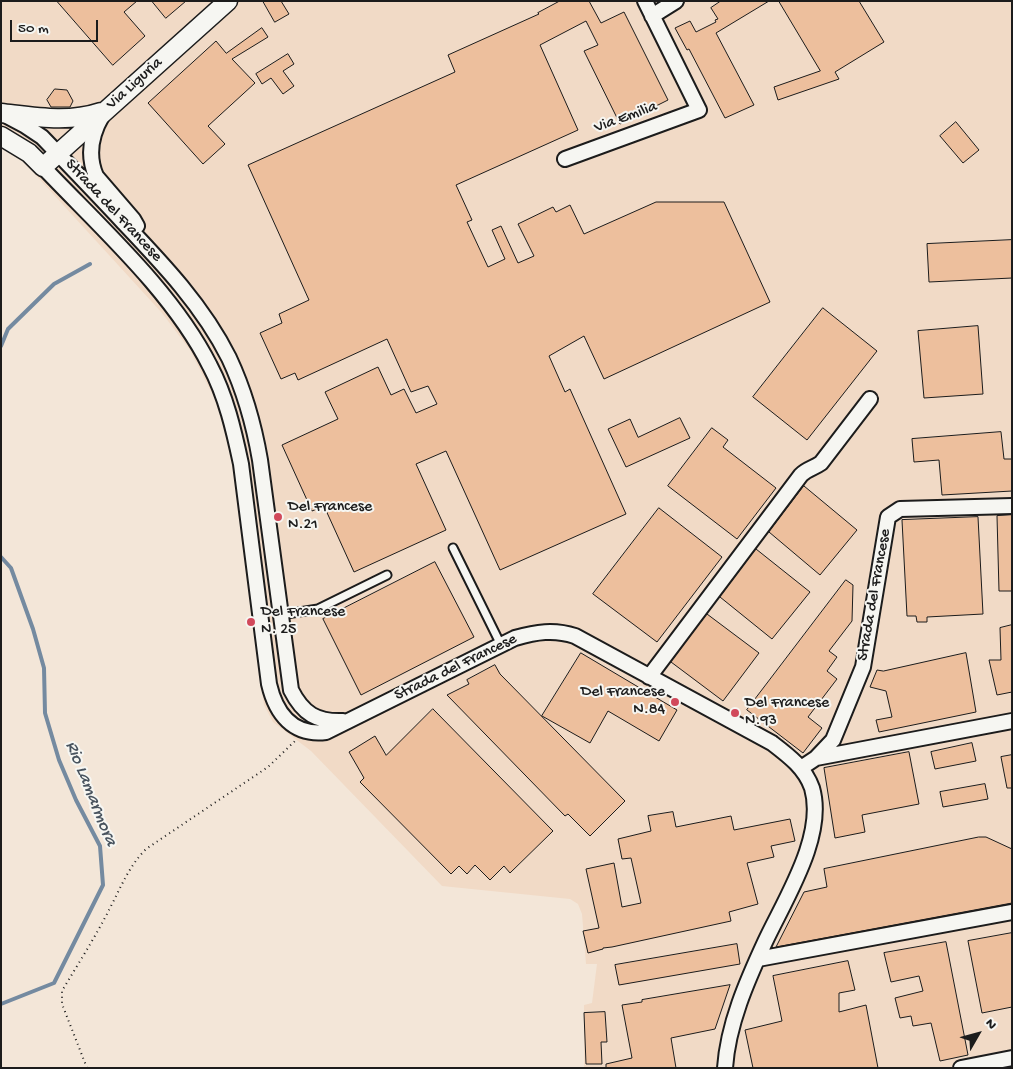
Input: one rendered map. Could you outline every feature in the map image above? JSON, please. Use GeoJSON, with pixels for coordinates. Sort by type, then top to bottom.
{"type":"FeatureCollection","features":[{"type":"Feature","properties":{"kind":"street","name":"Via Liguria"},"geometry":{"type":"LineString","coordinates":[[42,167],[228,1]]}},
{"type":"Feature","properties":{"kind":"street"},"geometry":{"type":"LineString","coordinates":[[644,1],[652,16],[676,1]]}},
{"type":"Feature","properties":{"kind":"street","name":"Via Emilia"},"geometry":{"type":"LineString","coordinates":[[565,159],[700,110],[652,16]]}},
{"type":"Feature","properties":{"kind":"street"},"geometry":{"type":"LineString","coordinates":[[1,114],[58,119],[88,116],[104,111]]}},
{"type":"Feature","properties":{"kind":"street"},"geometry":{"type":"LineString","coordinates":[[104,111],[92,140],[90,153],[92,167],[96,176],[133,219],[149,249]]}},
{"type":"Feature","properties":{"kind":"street","name":"Strada del Francese"},"geometry":{"type":"LineString","coordinates":[[1,114],[24,125],[42,137],[149,249],[196,304],[229,358],[252,422],[260,460],[289,681],[296,700],[308,714],[325,720],[346,721]]}},
{"type":"Feature","properties":{"kind":"street","name":"Strada del Francese"},"geometry":{"type":"LineString","coordinates":[[1,136],[29,153],[139,268],[179,315],[211,367],[233,428],[241,464],[269,684],[272,697],[284,718],[306,732],[326,732],[515,638],[545,631],[575,636],[772,743],[786,753],[801,768],[807,778],[814,800],[816,812],[814,832],[802,866],[758,960],[734,1020],[724,1068]]}},
{"type":"Feature","properties":{"kind":"street"},"geometry":{"type":"LineString","coordinates":[[193,336],[210,325]]}},
{"type":"Feature","properties":{"kind":"street"},"geometry":{"type":"LineString","coordinates":[[649,677],[801,475],[821,462],[870,400]]}},
{"type":"Feature","properties":{"kind":"street"},"geometry":{"type":"LineString","coordinates":[[233,428],[252,422]]}},
{"type":"Feature","properties":{"kind":"street","name":"Strada del Francese"},"geometry":{"type":"LineString","coordinates":[[801,768],[816,758],[833,740],[863,667],[888,517],[900,509],[1012,506]]}},
{"type":"Feature","properties":{"kind":"street"},"geometry":{"type":"LineString","coordinates":[[260,609],[280,610]]}},
{"type":"Feature","properties":{"kind":"street","name":"Strada del Francese"},"geometry":{"type":"LineString","coordinates":[[816,758],[1012,720]]}},
{"type":"Feature","properties":{"kind":"street"},"geometry":{"type":"LineString","coordinates":[[758,960],[1012,912]]}},
{"type":"Feature","properties":{"kind":"street"},"geometry":{"type":"LineString","coordinates":[[961,1068],[1012,1058]]}},
{"type":"Feature","properties":{"kind":"lane"},"geometry":{"type":"LineString","coordinates":[[452,548],[500,645]]}},
{"type":"Feature","properties":{"kind":"lane"},"geometry":{"type":"LineString","coordinates":[[280,610],[318,609],[387,574]]}},
{"type":"Feature","properties":{"kind":"path"},"geometry":{"type":"LineString","coordinates":[[87,1068],[62,1004],[62,991],[137,858],[146,849],[268,767],[306,732]]}},
{"type":"Feature","properties":{"kind":"shaded area"},"geometry":{"type":"Polygon","coordinates":[[[1,1],[1012,1],[1012,1068],[584,1068],[584,1005],[592,1003],[597,964],[586,964],[582,914],[578,904],[570,899],[442,886],[311,751],[273,722],[264,705],[233,464],[225,419],[190,350],[162,313],[1,137],[1,1]]]}},
{"type":"Feature","properties":{"kind":"building"},"geometry":{"type":"Polygon","coordinates":[[[57,1],[137,1],[124,12],[145,36],[113,65],[57,1]]]}},
{"type":"Feature","properties":{"kind":"building"},"geometry":{"type":"Polygon","coordinates":[[[152,1],[186,1],[166,18],[152,1]]]}},
{"type":"Feature","properties":{"kind":"building"},"geometry":{"type":"Polygon","coordinates":[[[263,1],[281,1],[289,14],[275,22],[263,1]]]}},
{"type":"Feature","properties":{"kind":"building"},"geometry":{"type":"Polygon","coordinates":[[[560,1],[589,1],[601,23],[624,12],[668,100],[620,124],[584,51],[598,45],[586,21],[540,45],[578,130],[456,185],[472,220],[467,222],[488,267],[505,259],[492,230],[501,226],[518,263],[534,256],[518,224],[553,207],[556,212],[570,205],[584,234],[656,202],[724,202],[770,302],[604,379],[584,336],[549,356],[565,392],[570,389],[626,514],[500,570],[446,451],[416,464],[446,530],[354,572],[324,506],[312,511],[282,445],[338,419],[325,392],[378,367],[391,395],[404,389],[416,413],[437,404],[428,386],[411,392],[387,339],[298,380],[295,373],[281,379],[260,333],[282,323],[279,314],[309,300],[248,165],[455,72],[448,55],[539,14],[560,1]]]}},
{"type":"Feature","properties":{"kind":"building"},"geometry":{"type":"Polygon","coordinates":[[[721,1],[769,1],[716,33],[754,105],[725,118],[689,49],[687,50],[675,28],[690,21],[696,32],[716,22],[715,20],[718,19],[711,8],[721,1]]]}},
{"type":"Feature","properties":{"kind":"building"},"geometry":{"type":"Polygon","coordinates":[[[779,1],[859,1],[884,42],[835,72],[839,79],[778,100],[774,87],[820,71],[779,1]]]}},
{"type":"Feature","properties":{"kind":"building"},"geometry":{"type":"Polygon","coordinates":[[[262,28],[268,37],[232,59],[255,83],[208,126],[225,144],[203,164],[148,103],[216,41],[226,53],[262,28]]]}},
{"type":"Feature","properties":{"kind":"building"},"geometry":{"type":"Polygon","coordinates":[[[288,54],[294,64],[283,71],[294,86],[283,94],[271,78],[262,84],[256,74],[288,54]]]}},
{"type":"Feature","properties":{"kind":"building"},"geometry":{"type":"Polygon","coordinates":[[[55,89],[67,90],[73,101],[70,107],[51,107],[47,100],[55,89]]]}},
{"type":"Feature","properties":{"kind":"building"},"geometry":{"type":"Polygon","coordinates":[[[956,122],[979,150],[963,163],[940,136],[956,122]]]}},
{"type":"Feature","properties":{"kind":"building"},"geometry":{"type":"Polygon","coordinates":[[[1012,240],[1012,278],[929,282],[927,244],[1012,240]]]}},
{"type":"Feature","properties":{"kind":"building"},"geometry":{"type":"Polygon","coordinates":[[[823,308],[877,351],[807,440],[753,397],[823,308]]]}},
{"type":"Feature","properties":{"kind":"building"},"geometry":{"type":"Polygon","coordinates":[[[978,326],[983,394],[924,398],[918,331],[978,326]]]}},
{"type":"Feature","properties":{"kind":"building"},"geometry":{"type":"Polygon","coordinates":[[[680,418],[690,438],[626,467],[608,429],[630,419],[638,437],[680,418]]]}},
{"type":"Feature","properties":{"kind":"building"},"geometry":{"type":"Polygon","coordinates":[[[712,428],[728,440],[723,447],[776,488],[737,539],[668,486],[712,428]]]}},
{"type":"Feature","properties":{"kind":"building"},"geometry":{"type":"Polygon","coordinates":[[[1001,432],[1004,459],[1012,459],[1012,491],[942,495],[939,460],[914,462],[912,439],[1001,432]]]}},
{"type":"Feature","properties":{"kind":"building"},"geometry":{"type":"Polygon","coordinates":[[[804,486],[857,530],[820,575],[769,532],[804,486]]]}},
{"type":"Feature","properties":{"kind":"building"},"geometry":{"type":"Polygon","coordinates":[[[659,508],[722,557],[657,642],[593,594],[659,508]]]}},
{"type":"Feature","properties":{"kind":"building"},"geometry":{"type":"Polygon","coordinates":[[[1012,515],[1012,591],[999,591],[997,516],[1012,515]]]}},
{"type":"Feature","properties":{"kind":"building"},"geometry":{"type":"Polygon","coordinates":[[[978,517],[983,614],[927,617],[927,622],[917,622],[916,616],[907,616],[902,520],[978,517]]]}},
{"type":"Feature","properties":{"kind":"building"},"geometry":{"type":"Polygon","coordinates":[[[756,549],[810,592],[772,639],[720,597],[756,549]]]}},
{"type":"Feature","properties":{"kind":"building"},"geometry":{"type":"Polygon","coordinates":[[[435,562],[474,637],[361,695],[323,619],[435,562]]]}},
{"type":"Feature","properties":{"kind":"building"},"geometry":{"type":"Polygon","coordinates":[[[846,580],[853,585],[852,621],[829,651],[837,657],[827,671],[837,679],[808,717],[822,728],[803,753],[747,710],[846,580]]]}},
{"type":"Feature","properties":{"kind":"building"},"geometry":{"type":"Polygon","coordinates":[[[707,614],[759,653],[723,701],[671,662],[707,614]]]}},
{"type":"Feature","properties":{"kind":"building"},"geometry":{"type":"Polygon","coordinates":[[[1012,625],[1012,692],[997,695],[989,660],[1001,660],[1000,628],[1012,625]]]}},
{"type":"Feature","properties":{"kind":"building"},"geometry":{"type":"Polygon","coordinates":[[[581,653],[677,710],[659,741],[608,711],[590,743],[542,716],[581,653]]]}},
{"type":"Feature","properties":{"kind":"building"},"geometry":{"type":"Polygon","coordinates":[[[966,653],[976,712],[879,732],[876,720],[892,717],[886,691],[870,687],[877,670],[883,671],[966,653]]]}},
{"type":"Feature","properties":{"kind":"building"},"geometry":{"type":"Polygon","coordinates":[[[495,665],[500,674],[625,801],[590,836],[568,814],[565,816],[447,695],[469,684],[467,680],[495,665]]]}},
{"type":"Feature","properties":{"kind":"building"},"geometry":{"type":"Polygon","coordinates":[[[433,709],[553,831],[510,873],[504,866],[490,880],[475,865],[467,874],[459,866],[451,874],[360,782],[364,778],[349,752],[375,736],[386,755],[433,709]]]}},
{"type":"Feature","properties":{"kind":"building"},"geometry":{"type":"Polygon","coordinates":[[[972,743],[976,761],[935,769],[931,752],[972,743]]]}},
{"type":"Feature","properties":{"kind":"building"},"geometry":{"type":"Polygon","coordinates":[[[909,752],[919,804],[862,815],[865,832],[835,838],[824,768],[909,752]]]}},
{"type":"Feature","properties":{"kind":"building"},"geometry":{"type":"Polygon","coordinates":[[[1012,755],[1012,788],[1007,788],[1001,757],[1012,755]]]}},
{"type":"Feature","properties":{"kind":"building"},"geometry":{"type":"Polygon","coordinates":[[[985,784],[988,799],[943,807],[940,792],[985,784]]]}},
{"type":"Feature","properties":{"kind":"building"},"geometry":{"type":"Polygon","coordinates":[[[673,812],[676,827],[731,816],[734,830],[790,819],[795,841],[771,846],[774,857],[747,863],[758,904],[729,912],[731,921],[603,948],[588,953],[583,931],[599,928],[586,869],[614,863],[622,907],[641,903],[631,858],[622,859],[618,839],[651,831],[648,816],[673,812]]]}},
{"type":"Feature","properties":{"kind":"building"},"geometry":{"type":"Polygon","coordinates":[[[986,837],[1012,849],[1012,903],[776,947],[804,892],[827,887],[824,869],[986,837]]]}},
{"type":"Feature","properties":{"kind":"building"},"geometry":{"type":"Polygon","coordinates":[[[1012,933],[1012,1007],[982,1013],[968,941],[1012,933]]]}},
{"type":"Feature","properties":{"kind":"building"},"geometry":{"type":"Polygon","coordinates":[[[946,942],[968,1055],[940,1061],[931,1023],[913,1026],[911,1016],[900,1018],[895,998],[923,991],[919,976],[891,982],[884,953],[946,942]]]}},
{"type":"Feature","properties":{"kind":"building"},"geometry":{"type":"Polygon","coordinates":[[[737,944],[740,964],[619,985],[615,965],[737,944]]]}},
{"type":"Feature","properties":{"kind":"building"},"geometry":{"type":"Polygon","coordinates":[[[848,961],[855,990],[839,993],[839,1012],[866,1005],[878,1068],[753,1068],[745,1030],[782,1021],[773,976],[848,961]]]}},
{"type":"Feature","properties":{"kind":"building"},"geometry":{"type":"Polygon","coordinates":[[[730,985],[715,1029],[671,1038],[676,1068],[606,1068],[606,1064],[632,1058],[622,1005],[730,985]]]}},
{"type":"Feature","properties":{"kind":"building"},"geometry":{"type":"Polygon","coordinates":[[[605,1012],[607,1042],[601,1042],[602,1064],[586,1064],[584,1013],[605,1012]]]}},
{"type":"Feature","properties":{"kind":"waterway","name":"Rio Lamarmora"},"geometry":{"type":"LineString","coordinates":[[1,346],[8,329],[54,284],[90,264]]}},
{"type":"Feature","properties":{"kind":"waterway","name":"Rio Lamarmora"},"geometry":{"type":"LineString","coordinates":[[1,557],[11,568],[33,629],[44,668],[45,713],[59,760],[76,800],[100,846],[103,885],[54,983],[1,1004]]}},
{"type":"Feature","properties":{"kind":"place","name":"Del Francese N.21"},"geometry":{"type":"Point","coordinates":[278,517]}},
{"type":"Feature","properties":{"kind":"place","name":"Del Francese N. 25"},"geometry":{"type":"Point","coordinates":[251,622]}},
{"type":"Feature","properties":{"kind":"place","name":"Del Francese N.84"},"geometry":{"type":"Point","coordinates":[675,702]}},
{"type":"Feature","properties":{"kind":"place","name":"Del Francese N.93"},"geometry":{"type":"Point","coordinates":[735,713]}}]}
